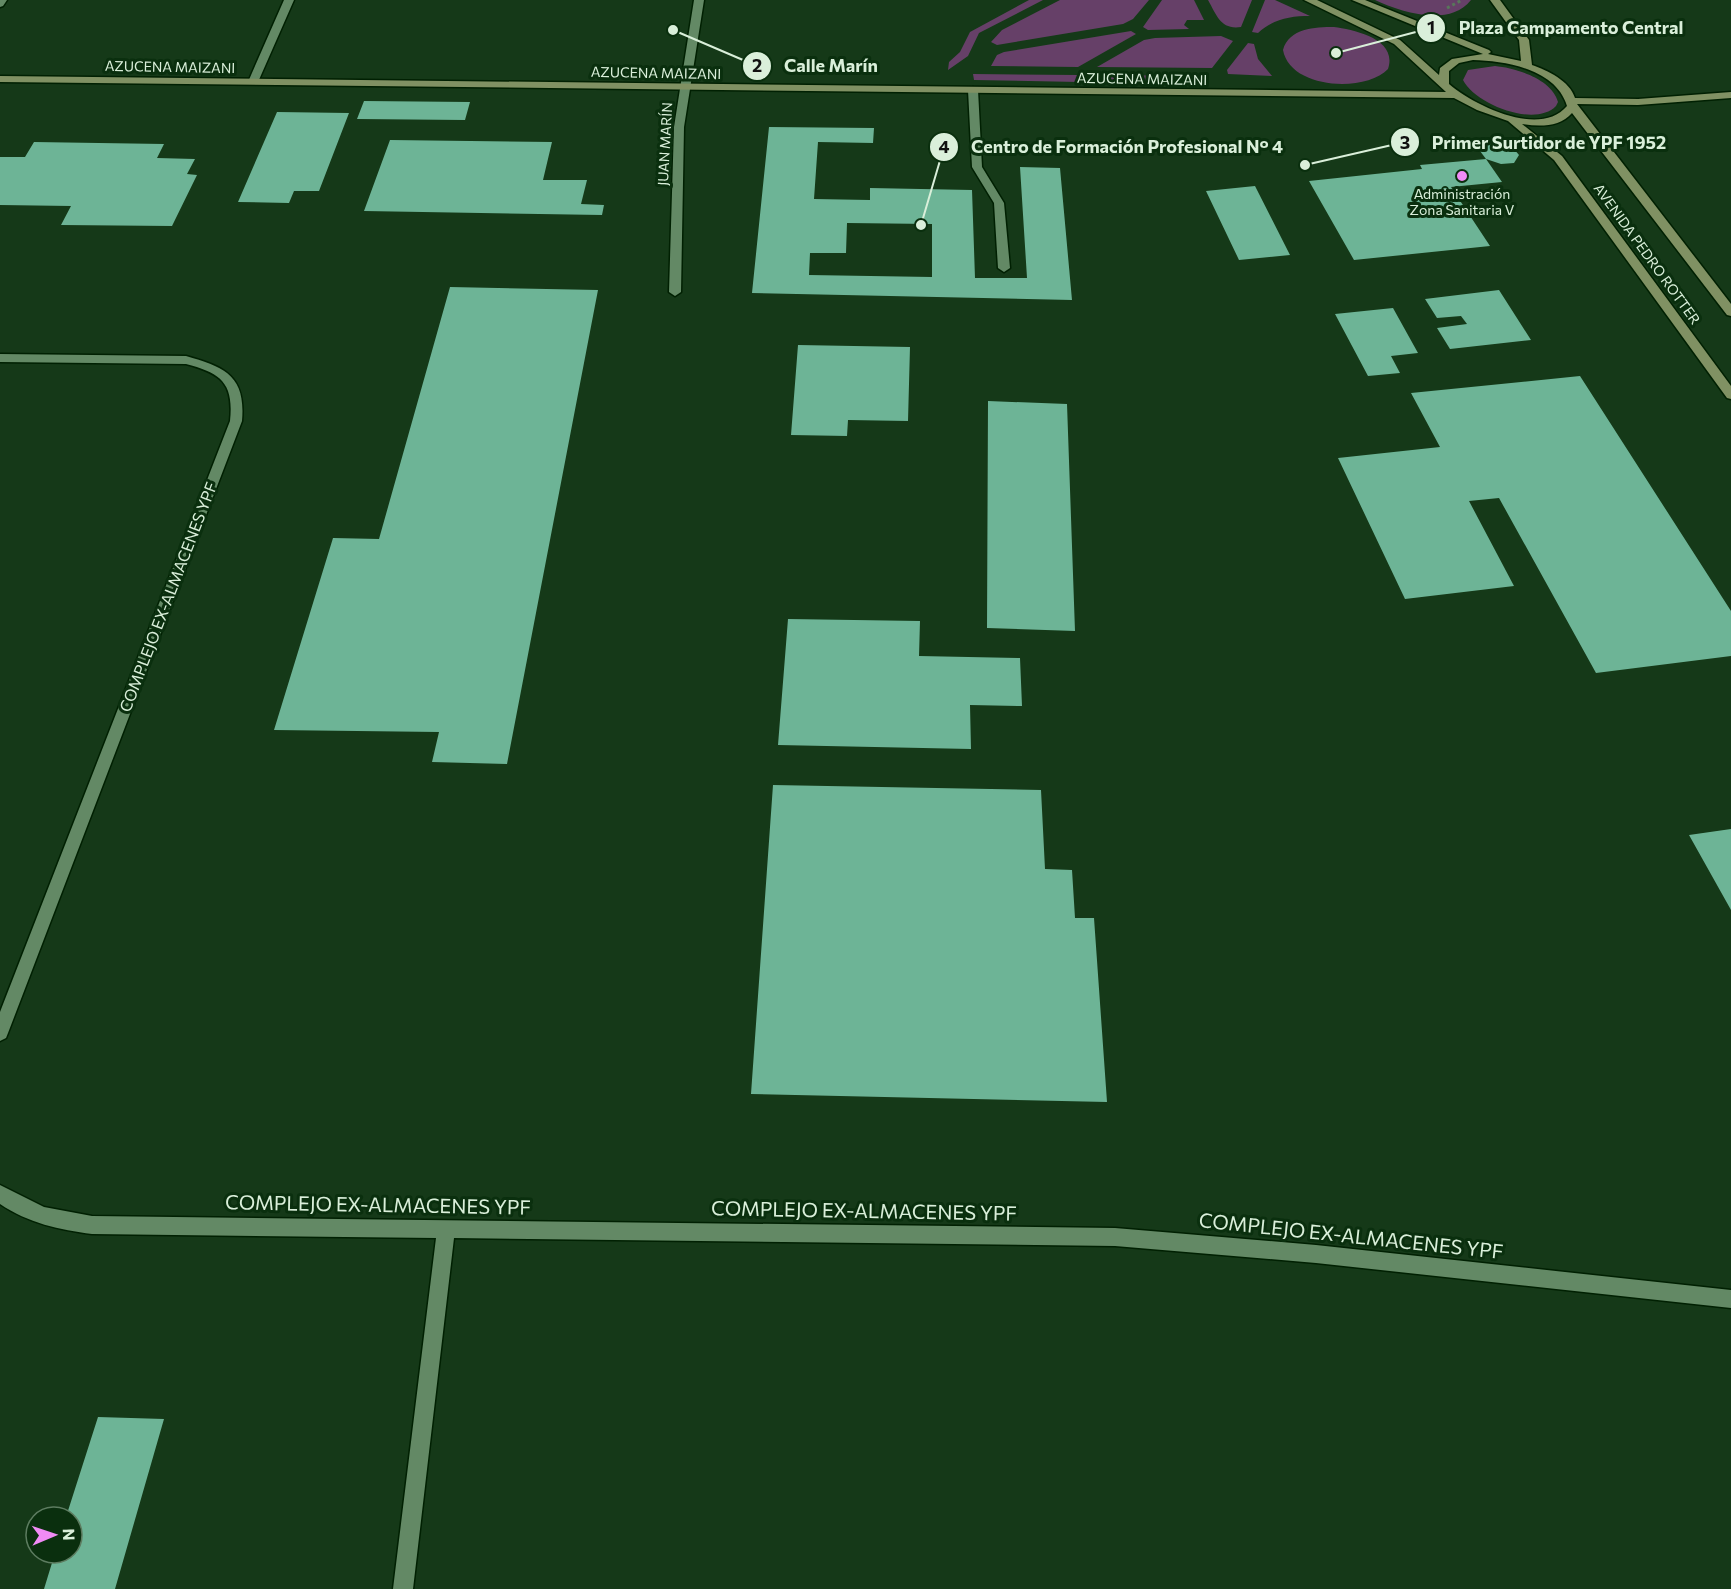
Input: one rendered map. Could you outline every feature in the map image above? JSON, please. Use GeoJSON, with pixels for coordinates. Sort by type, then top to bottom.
{"type":"FeatureCollection","features":[{"type":"Feature","properties":{"kind":"main road"},"geometry":{"type":"LineString","coordinates":[[1309,0],[1389,37],[1444,82],[1456,95],[1502,117],[1521,122],[1548,122],[1567,114],[1573,103],[1638,102],[1731,95]]}},
{"type":"Feature","properties":{"kind":"main road","name":"AVENIDA PEDRO ROTTER"},"geometry":{"type":"LineString","coordinates":[[1357,0],[1527,67],[1558,82],[1568,91],[1573,103],[1731,312]]}},
{"type":"Feature","properties":{"kind":"main road"},"geometry":{"type":"LineString","coordinates":[[1495,0],[1524,40],[1527,67]]}},
{"type":"Feature","properties":{"kind":"main road"},"geometry":{"type":"LineString","coordinates":[[1444,82],[1444,70],[1454,61],[1480,56],[1503,58]]}},
{"type":"Feature","properties":{"kind":"main road","name":"AZUCENA MAIZANI"},"geometry":{"type":"LineString","coordinates":[[0,79],[1456,95]]}},
{"type":"Feature","properties":{"kind":"main road","name":"AVENIDA PEDRO ROTTER"},"geometry":{"type":"LineString","coordinates":[[1502,117],[1528,132],[1562,164],[1731,395]]}},
{"type":"Feature","properties":{"kind":"street"},"geometry":{"type":"LineString","coordinates":[[253,82],[290,0]]}},
{"type":"Feature","properties":{"kind":"street","name":"JUAN MARÍN"},"geometry":{"type":"LineString","coordinates":[[675,292],[678,142],[684,87],[699,0]]}},
{"type":"Feature","properties":{"kind":"street"},"geometry":{"type":"LineString","coordinates":[[973,90],[977,167],[999,203],[1004,268]]}},
{"type":"Feature","properties":{"kind":"street","name":"COMPLEJO EX-ALMACENES YPF"},"geometry":{"type":"LineString","coordinates":[[0,358],[186,360],[208,365],[224,374],[235,388],[239,404],[236,421],[0,1033]]}},
{"type":"Feature","properties":{"kind":"street","name":"COMPLEJO EX-ALMACENES YPF"},"geometry":{"type":"LineString","coordinates":[[0,1194],[18,1207],[52,1220],[92,1225],[1115,1237],[1316,1254],[1731,1299]]}},
{"type":"Feature","properties":{"kind":"street"},"geometry":{"type":"LineString","coordinates":[[403,1589],[446,1228]]}},
{"type":"Feature","properties":{"kind":"shaded area"},"geometry":{"type":"Polygon","coordinates":[[[1029,0],[1043,0],[979,33],[968,56],[948,70],[949,62],[960,52],[970,32],[1029,0]]]}},
{"type":"Feature","properties":{"kind":"shaded area"},"geometry":{"type":"Polygon","coordinates":[[[1060,0],[1149,0],[1133,19],[1123,24],[997,45],[991,42],[1002,30],[1060,0]]]}},
{"type":"Feature","properties":{"kind":"shaded area"},"geometry":{"type":"Polygon","coordinates":[[[1162,0],[1194,0],[1204,20],[1187,20],[1184,25],[1189,29],[1148,30],[1143,27],[1162,0]]]}},
{"type":"Feature","properties":{"kind":"shaded area"},"geometry":{"type":"Polygon","coordinates":[[[1208,0],[1252,0],[1241,27],[1234,27],[1220,21],[1208,0]]]}},
{"type":"Feature","properties":{"kind":"shaded area"},"geometry":{"type":"Polygon","coordinates":[[[1265,0],[1275,0],[1310,16],[1282,19],[1258,33],[1252,32],[1265,0]]]}},
{"type":"Feature","properties":{"kind":"shaded area"},"geometry":{"type":"Polygon","coordinates":[[[1375,0],[1471,0],[1462,9],[1450,14],[1424,15],[1411,13],[1375,0]]]}},
{"type":"Feature","properties":{"kind":"shaded area"},"geometry":{"type":"Polygon","coordinates":[[[1334,27],[1363,34],[1381,43],[1387,50],[1388,69],[1377,77],[1347,84],[1330,83],[1299,73],[1289,63],[1283,50],[1286,43],[1291,37],[1304,30],[1334,27]]]}},
{"type":"Feature","properties":{"kind":"shaded area"},"geometry":{"type":"Polygon","coordinates":[[[1131,31],[1136,34],[1078,67],[991,66],[997,55],[1004,52],[1131,31]]]}},
{"type":"Feature","properties":{"kind":"shaded area"},"geometry":{"type":"Polygon","coordinates":[[[1221,36],[1233,41],[1212,68],[1097,67],[1144,40],[1221,36]]]}},
{"type":"Feature","properties":{"kind":"shaded area"},"geometry":{"type":"Polygon","coordinates":[[[1248,43],[1254,44],[1258,59],[1272,76],[1228,74],[1227,70],[1248,43]]]}},
{"type":"Feature","properties":{"kind":"shaded area"},"geometry":{"type":"Polygon","coordinates":[[[1495,66],[1523,72],[1541,81],[1554,94],[1558,102],[1556,106],[1534,115],[1506,110],[1480,97],[1463,80],[1468,70],[1495,66]]]}},
{"type":"Feature","properties":{"kind":"shaded area"},"geometry":{"type":"Polygon","coordinates":[[[973,74],[1078,75],[1079,82],[974,80],[973,74]]]}},
{"type":"Feature","properties":{"kind":"shaded area"},"geometry":{"type":"Polygon","coordinates":[[[1096,75],[1206,76],[1200,83],[1097,82],[1096,75]]]}},
{"type":"Feature","properties":{"kind":"building"},"geometry":{"type":"Polygon","coordinates":[[[364,101],[470,102],[465,120],[357,119],[364,101]]]}},
{"type":"Feature","properties":{"kind":"building"},"geometry":{"type":"Polygon","coordinates":[[[277,112],[349,113],[319,191],[294,191],[289,203],[238,202],[277,112]]]}},
{"type":"Feature","properties":{"kind":"building"},"geometry":{"type":"Polygon","coordinates":[[[769,127],[874,128],[873,143],[818,142],[814,199],[870,200],[870,188],[972,190],[975,278],[1027,278],[1020,167],[1060,168],[1072,300],[752,293],[769,127]],[[847,223],[846,253],[810,253],[809,275],[932,277],[932,224],[847,223]]]}},
{"type":"Feature","properties":{"kind":"building"},"geometry":{"type":"Polygon","coordinates":[[[390,140],[552,142],[543,180],[587,180],[581,204],[604,205],[602,215],[364,211],[390,140]]]}},
{"type":"Feature","properties":{"kind":"building"},"geometry":{"type":"Polygon","coordinates":[[[34,142],[164,144],[157,158],[195,159],[187,174],[197,175],[172,226],[61,225],[71,206],[0,205],[0,157],[25,157],[34,142]]]}},
{"type":"Feature","properties":{"kind":"building"},"geometry":{"type":"Polygon","coordinates":[[[1499,143],[1513,148],[1519,155],[1514,163],[1501,164],[1486,159],[1480,151],[1486,144],[1499,143]]]}},
{"type":"Feature","properties":{"kind":"building"},"geometry":{"type":"Polygon","coordinates":[[[1486,159],[1502,182],[1451,187],[1490,246],[1354,260],[1309,181],[1422,169],[1420,165],[1486,159]]]}},
{"type":"Feature","properties":{"kind":"building"},"geometry":{"type":"Polygon","coordinates":[[[1255,186],[1290,255],[1239,260],[1206,191],[1255,186]]]}},
{"type":"Feature","properties":{"kind":"building"},"geometry":{"type":"Polygon","coordinates":[[[450,287],[598,290],[507,764],[432,762],[439,732],[274,730],[333,538],[379,539],[450,287]]]}},
{"type":"Feature","properties":{"kind":"building"},"geometry":{"type":"Polygon","coordinates":[[[1499,290],[1531,340],[1450,349],[1437,328],[1467,324],[1461,316],[1437,318],[1425,299],[1499,290]]]}},
{"type":"Feature","properties":{"kind":"building"},"geometry":{"type":"Polygon","coordinates":[[[1393,308],[1418,353],[1391,356],[1400,373],[1368,376],[1335,314],[1393,308]]]}},
{"type":"Feature","properties":{"kind":"building"},"geometry":{"type":"Polygon","coordinates":[[[798,345],[910,347],[908,421],[848,420],[847,436],[791,435],[798,345]]]}},
{"type":"Feature","properties":{"kind":"building"},"geometry":{"type":"Polygon","coordinates":[[[1580,376],[1731,611],[1731,656],[1596,673],[1499,498],[1469,501],[1514,586],[1405,599],[1338,458],[1440,447],[1411,393],[1580,376]]]}},
{"type":"Feature","properties":{"kind":"building"},"geometry":{"type":"Polygon","coordinates":[[[988,401],[1067,404],[1075,631],[987,628],[988,401]]]}},
{"type":"Feature","properties":{"kind":"building"},"geometry":{"type":"Polygon","coordinates":[[[788,619],[920,621],[919,656],[1020,658],[1022,706],[970,705],[971,749],[778,745],[788,619]]]}},
{"type":"Feature","properties":{"kind":"building"},"geometry":{"type":"Polygon","coordinates":[[[773,785],[1041,790],[1045,869],[1072,870],[1075,918],[1094,918],[1107,1102],[751,1094],[773,785]]]}},
{"type":"Feature","properties":{"kind":"building"},"geometry":{"type":"Polygon","coordinates":[[[1731,829],[1731,910],[1689,835],[1731,829]]]}},
{"type":"Feature","properties":{"kind":"building"},"geometry":{"type":"Polygon","coordinates":[[[98,1417],[164,1419],[115,1589],[44,1589],[51,1565],[84,1565],[84,1505],[70,1505],[98,1417]]]}},
{"type":"Feature","properties":{"kind":"place","name":"Calle Marín"},"geometry":{"type":"Point","coordinates":[673,30]}},
{"type":"Feature","properties":{"kind":"place","name":"Plaza Campamento Central"},"geometry":{"type":"Point","coordinates":[1336,53]}},
{"type":"Feature","properties":{"kind":"place","name":"Primer Surtidor de YPF 1952"},"geometry":{"type":"Point","coordinates":[1305,165]}},
{"type":"Feature","properties":{"kind":"place","name":"Administración Zona Sanitaria V"},"geometry":{"type":"Point","coordinates":[1462,176]}},
{"type":"Feature","properties":{"kind":"place","name":"Centro de Formación Profesional N° 4"},"geometry":{"type":"Point","coordinates":[921,225]}}]}
